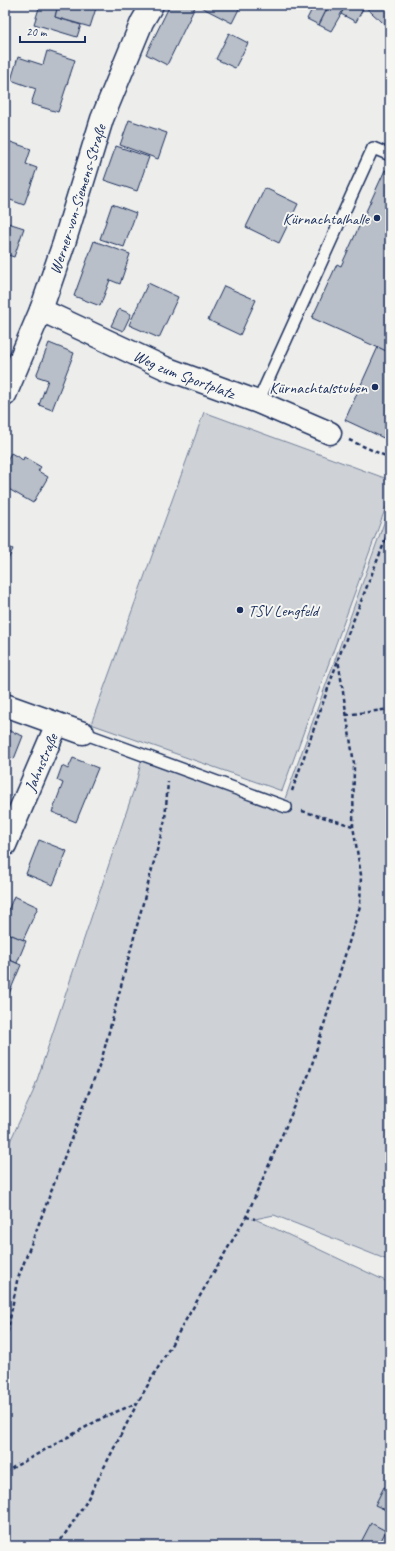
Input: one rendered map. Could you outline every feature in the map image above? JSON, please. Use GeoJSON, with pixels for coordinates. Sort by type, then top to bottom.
{"type":"FeatureCollection","features":[{"type":"Feature","properties":{"kind":"street","name":"Werner-von-Siemens-Straße"},"geometry":{"type":"LineString","coordinates":[[5,396],[41,310],[64,244],[102,120],[142,22],[152,5]]}},
{"type":"Feature","properties":{"kind":"street","name":"Weg zum Sportplatz"},"geometry":{"type":"LineString","coordinates":[[41,310],[165,368],[258,402],[330,433]]}},
{"type":"Feature","properties":{"kind":"street","name":"Jahnstraße"},"geometry":{"type":"LineString","coordinates":[[5,705],[24,710],[83,733]]}},
{"type":"Feature","properties":{"kind":"street","name":"Jahnstraße"},"geometry":{"type":"LineString","coordinates":[[5,846],[57,724]]}},
{"type":"Feature","properties":{"kind":"lane"},"geometry":{"type":"LineString","coordinates":[[258,402],[373,148],[390,155]]}},
{"type":"Feature","properties":{"kind":"lane"},"geometry":{"type":"LineString","coordinates":[[83,733],[286,807]]}},
{"type":"Feature","properties":{"kind":"path"},"geometry":{"type":"LineString","coordinates":[[330,433],[390,458]]}},
{"type":"Feature","properties":{"kind":"path"},"geometry":{"type":"LineString","coordinates":[[353,826],[286,807],[338,659],[385,541],[390,524]]}},
{"type":"Feature","properties":{"kind":"path"},"geometry":{"type":"LineString","coordinates":[[385,541],[390,539]]}},
{"type":"Feature","properties":{"kind":"path"},"geometry":{"type":"LineString","coordinates":[[56,1546],[85,1504],[138,1402],[246,1216],[308,1074],[360,906],[361,875],[353,826],[354,764],[338,659]]}},
{"type":"Feature","properties":{"kind":"path"},"geometry":{"type":"LineString","coordinates":[[346,715],[390,709]]}},
{"type":"Feature","properties":{"kind":"path"},"geometry":{"type":"LineString","coordinates":[[5,1346],[17,1280],[102,1058],[165,820],[169,765]]}},
{"type":"Feature","properties":{"kind":"path"},"geometry":{"type":"LineString","coordinates":[[246,1216],[255,1219]]}},
{"type":"Feature","properties":{"kind":"path"},"geometry":{"type":"LineString","coordinates":[[5,1472],[104,1417],[138,1402]]}},
{"type":"Feature","properties":{"kind":"shaded area","name":"TSV Lengfeld"},"geometry":{"type":"Polygon","coordinates":[[[204,412],[390,480],[390,496],[282,791],[91,724],[204,412]]]}},
{"type":"Feature","properties":{"kind":"shaded area"},"geometry":{"type":"Polygon","coordinates":[[[390,506],[390,1261],[274,1215],[255,1219],[390,1283],[390,1546],[5,1546],[5,1152],[33,1092],[136,783],[142,758],[281,810],[390,506]]]}},
{"type":"Feature","properties":{"kind":"building"},"geometry":{"type":"Polygon","coordinates":[[[40,5],[58,5],[55,17],[81,25],[77,37],[34,24],[40,5]]]}},
{"type":"Feature","properties":{"kind":"building"},"geometry":{"type":"Polygon","coordinates":[[[58,5],[97,5],[90,27],[55,17],[58,5]]]}},
{"type":"Feature","properties":{"kind":"building"},"geometry":{"type":"Polygon","coordinates":[[[170,5],[196,5],[167,65],[146,54],[170,5]]]}},
{"type":"Feature","properties":{"kind":"building"},"geometry":{"type":"Polygon","coordinates":[[[202,5],[241,5],[232,23],[201,7],[202,5]]]}},
{"type":"Feature","properties":{"kind":"building"},"geometry":{"type":"Polygon","coordinates":[[[314,5],[329,5],[319,25],[307,19],[314,5]]]}},
{"type":"Feature","properties":{"kind":"building"},"geometry":{"type":"Polygon","coordinates":[[[329,5],[345,5],[331,31],[319,25],[329,5]]]}},
{"type":"Feature","properties":{"kind":"building"},"geometry":{"type":"Polygon","coordinates":[[[346,5],[365,5],[356,22],[341,14],[346,5]]]}},
{"type":"Feature","properties":{"kind":"building"},"geometry":{"type":"Polygon","coordinates":[[[390,5],[390,29],[364,6],[390,5]]]}},
{"type":"Feature","properties":{"kind":"building"},"geometry":{"type":"Polygon","coordinates":[[[229,33],[248,43],[235,68],[216,59],[229,33]]]}},
{"type":"Feature","properties":{"kind":"building"},"geometry":{"type":"Polygon","coordinates":[[[47,51],[75,60],[58,112],[31,104],[36,89],[11,80],[18,57],[43,65],[47,51]]]}},
{"type":"Feature","properties":{"kind":"building"},"geometry":{"type":"Polygon","coordinates":[[[129,120],[167,133],[158,159],[120,145],[129,120]]]}},
{"type":"Feature","properties":{"kind":"building"},"geometry":{"type":"Polygon","coordinates":[[[5,140],[31,149],[26,164],[37,168],[24,205],[5,198],[5,184],[7,178],[5,177],[5,140]]]}},
{"type":"Feature","properties":{"kind":"building"},"geometry":{"type":"Polygon","coordinates":[[[116,146],[149,157],[137,191],[104,180],[116,146]]]}},
{"type":"Feature","properties":{"kind":"building","name":"Kürnachtalhalle"},"geometry":{"type":"Polygon","coordinates":[[[385,170],[390,173],[390,353],[312,318],[337,264],[341,266],[385,170]]]}},
{"type":"Feature","properties":{"kind":"building"},"geometry":{"type":"Polygon","coordinates":[[[265,188],[298,204],[279,243],[246,227],[265,188]]]}},
{"type":"Feature","properties":{"kind":"building"},"geometry":{"type":"Polygon","coordinates":[[[112,204],[136,213],[124,247],[100,239],[112,204]]]}},
{"type":"Feature","properties":{"kind":"building"},"geometry":{"type":"Polygon","coordinates":[[[5,222],[24,228],[14,257],[5,254],[5,222]]]}},
{"type":"Feature","properties":{"kind":"building"},"geometry":{"type":"Polygon","coordinates":[[[94,241],[130,254],[120,284],[110,280],[100,306],[74,296],[94,241]]]}},
{"type":"Feature","properties":{"kind":"building"},"geometry":{"type":"Polygon","coordinates":[[[148,283],[178,297],[159,338],[129,325],[148,283]]]}},
{"type":"Feature","properties":{"kind":"building"},"geometry":{"type":"Polygon","coordinates":[[[224,286],[256,300],[240,335],[208,320],[224,286]]]}},
{"type":"Feature","properties":{"kind":"building"},"geometry":{"type":"Polygon","coordinates":[[[119,309],[131,314],[123,331],[111,326],[119,309]]]}},
{"type":"Feature","properties":{"kind":"building"},"geometry":{"type":"Polygon","coordinates":[[[49,343],[74,353],[52,410],[39,405],[48,380],[36,376],[49,343]]]}},
{"type":"Feature","properties":{"kind":"building","name":"Kürnachtalstuben"},"geometry":{"type":"Polygon","coordinates":[[[378,347],[390,353],[390,441],[345,420],[378,347]]]}},
{"type":"Feature","properties":{"kind":"building"},"geometry":{"type":"Polygon","coordinates":[[[11,453],[23,460],[24,457],[41,467],[38,471],[48,477],[33,503],[5,487],[5,464],[11,453]]]}},
{"type":"Feature","properties":{"kind":"building"},"geometry":{"type":"Polygon","coordinates":[[[5,545],[13,549],[5,566],[5,545]]]}},
{"type":"Feature","properties":{"kind":"building"},"geometry":{"type":"Polygon","coordinates":[[[5,729],[23,736],[14,759],[5,756],[5,729]]]}},
{"type":"Feature","properties":{"kind":"building"},"geometry":{"type":"Polygon","coordinates":[[[73,758],[98,768],[76,822],[52,812],[63,783],[57,780],[62,766],[68,769],[73,758]]]}},
{"type":"Feature","properties":{"kind":"building"},"geometry":{"type":"Polygon","coordinates":[[[39,840],[67,851],[53,885],[26,874],[39,840]]]}},
{"type":"Feature","properties":{"kind":"building"},"geometry":{"type":"Polygon","coordinates":[[[14,896],[38,907],[23,940],[5,932],[5,918],[14,896]]]}},
{"type":"Feature","properties":{"kind":"building"},"geometry":{"type":"Polygon","coordinates":[[[7,933],[26,941],[17,963],[5,958],[5,939],[7,933]]]}},
{"type":"Feature","properties":{"kind":"building"},"geometry":{"type":"Polygon","coordinates":[[[5,958],[21,965],[8,996],[5,995],[5,958]]]}},
{"type":"Feature","properties":{"kind":"building"},"geometry":{"type":"Polygon","coordinates":[[[384,1487],[390,1490],[390,1512],[375,1505],[384,1487]]]}},
{"type":"Feature","properties":{"kind":"building"},"geometry":{"type":"Polygon","coordinates":[[[371,1523],[386,1531],[378,1546],[359,1546],[371,1523]]]}},
{"type":"Feature","properties":{"kind":"place","name":"Kürnachtalhalle"},"geometry":{"type":"Point","coordinates":[377,218]}},
{"type":"Feature","properties":{"kind":"place","name":"Kürnachtalstuben"},"geometry":{"type":"Point","coordinates":[375,387]}},
{"type":"Feature","properties":{"kind":"place","name":"TSV Lengfeld"},"geometry":{"type":"Point","coordinates":[240,610]}}]}
